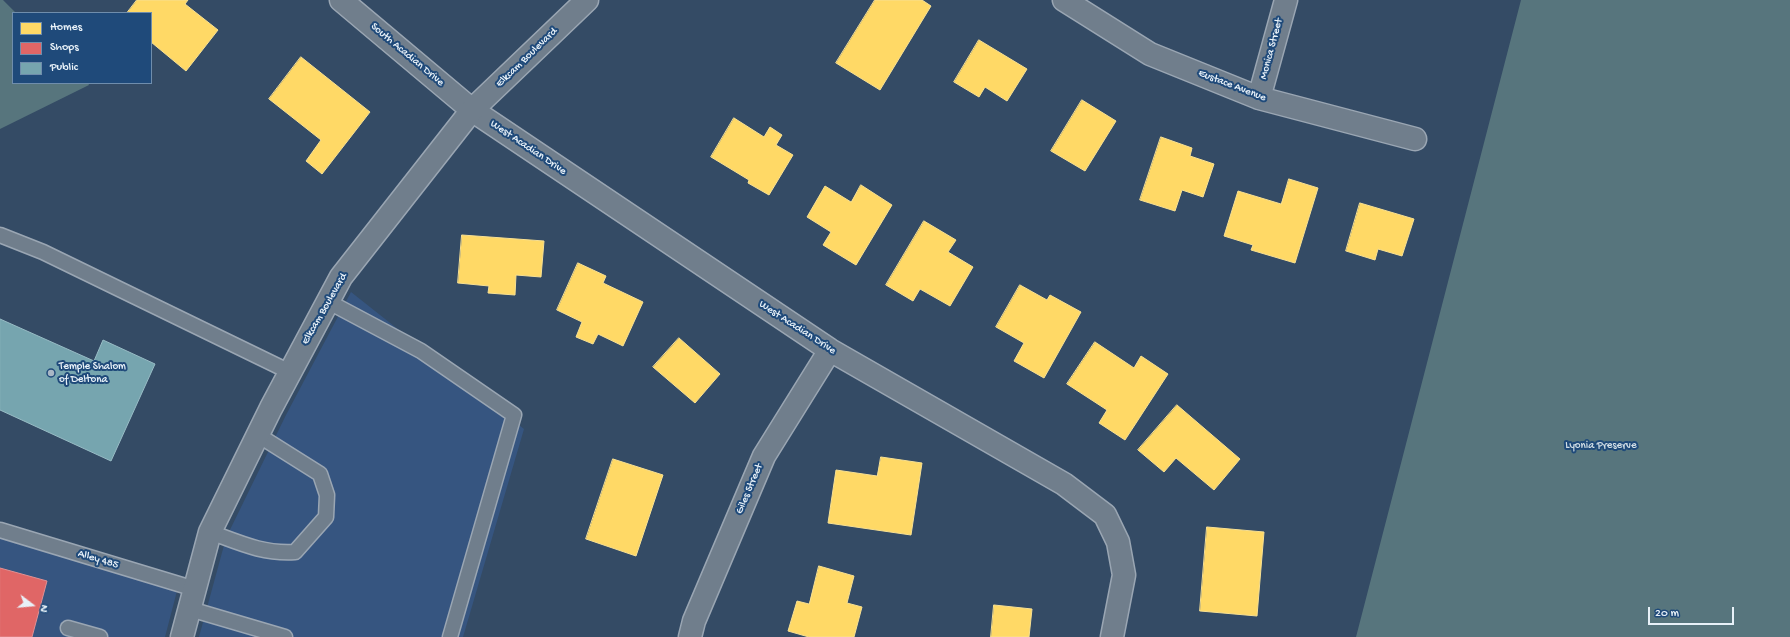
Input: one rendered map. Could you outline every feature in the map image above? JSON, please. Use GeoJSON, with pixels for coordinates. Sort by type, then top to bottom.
{"type":"FeatureCollection","features":[{"type":"Feature","properties":{"kind":"street","name":"South Acadian Drive"},"geometry":{"type":"LineString","coordinates":[[341,0],[472,110]]}},
{"type":"Feature","properties":{"kind":"street","name":"Elkcam Boulevard"},"geometry":{"type":"LineString","coordinates":[[182,637],[210,532],[326,301],[341,277],[472,110],[587,0]]}},
{"type":"Feature","properties":{"kind":"street","name":"Eustace Avenue"},"geometry":{"type":"LineString","coordinates":[[1064,0],[1150,54],[1259,98],[1415,139]]}},
{"type":"Feature","properties":{"kind":"street","name":"Monica Street"},"geometry":{"type":"LineString","coordinates":[[1259,98],[1286,0]]}},
{"type":"Feature","properties":{"kind":"street","name":"West Acadian Drive"},"geometry":{"type":"LineString","coordinates":[[472,110],[830,350],[1064,484],[1105,515],[1118,542],[1124,575],[1112,637]]}},
{"type":"Feature","properties":{"kind":"street","name":"Giles Street"},"geometry":{"type":"LineString","coordinates":[[690,637],[694,621],[764,456],[830,350]]}},
{"type":"Feature","properties":{"kind":"lane"},"geometry":{"type":"LineString","coordinates":[[0,235],[43,252],[290,372]]}},
{"type":"Feature","properties":{"kind":"lane"},"geometry":{"type":"LineString","coordinates":[[326,301],[421,351],[514,415],[450,637]]}},
{"type":"Feature","properties":{"kind":"lane"},"geometry":{"type":"LineString","coordinates":[[210,532],[257,550],[277,553],[295,552],[326,516],[327,495],[320,474],[258,435]]}},
{"type":"Feature","properties":{"kind":"lane","name":"Alley 485"},"geometry":{"type":"LineString","coordinates":[[0,530],[193,599],[285,637]]}},
{"type":"Feature","properties":{"kind":"lane"},"geometry":{"type":"LineString","coordinates":[[68,628],[100,637]]}},
{"type":"Feature","properties":{"kind":"shaded area"},"geometry":{"type":"Polygon","coordinates":[[[351,292],[524,429],[463,637],[199,637],[226,538],[286,415],[351,292]]]}},
{"type":"Feature","properties":{"kind":"shaded area"},"geometry":{"type":"Polygon","coordinates":[[[0,525],[178,587],[165,637],[0,637],[0,525]]]}},
{"type":"Feature","properties":{"kind":"green space"},"geometry":{"type":"Polygon","coordinates":[[[0,0],[3,0],[15,12],[12,12],[12,84],[89,85],[0,129],[0,0]]]}},
{"type":"Feature","properties":{"kind":"green space","name":"Lyonia Preserve"},"geometry":{"type":"Polygon","coordinates":[[[1521,0],[1790,0],[1790,637],[1356,637],[1521,0]]]}},
{"type":"Feature","properties":{"kind":"building: Homes"},"geometry":{"type":"Polygon","coordinates":[[[137,0],[188,0],[185,4],[218,30],[186,71],[152,43],[152,12],[128,12],[137,0]]]}},
{"type":"Feature","properties":{"kind":"building: Homes"},"geometry":{"type":"Polygon","coordinates":[[[875,0],[922,0],[931,6],[880,90],[836,63],[875,0]]]}},
{"type":"Feature","properties":{"kind":"building: Homes"},"geometry":{"type":"Polygon","coordinates":[[[979,40],[1027,69],[1007,101],[985,87],[979,97],[954,82],[979,40]]]}},
{"type":"Feature","properties":{"kind":"building: Homes"},"geometry":{"type":"Polygon","coordinates":[[[301,57],[370,112],[322,174],[306,161],[321,140],[269,99],[301,57]]]}},
{"type":"Feature","properties":{"kind":"building: Homes"},"geometry":{"type":"Polygon","coordinates":[[[1082,100],[1116,121],[1085,171],[1051,151],[1082,100]]]}},
{"type":"Feature","properties":{"kind":"building: Homes"},"geometry":{"type":"Polygon","coordinates":[[[734,118],[764,137],[770,127],[782,135],[776,145],[793,155],[769,195],[748,183],[749,180],[711,157],[734,118]]]}},
{"type":"Feature","properties":{"kind":"building: Homes"},"geometry":{"type":"Polygon","coordinates":[[[1161,137],[1192,148],[1190,156],[1214,164],[1203,197],[1182,190],[1175,211],[1140,200],[1161,137]]]}},
{"type":"Feature","properties":{"kind":"building: Homes"},"geometry":{"type":"Polygon","coordinates":[[[1289,179],[1318,188],[1295,263],[1251,250],[1253,245],[1224,236],[1238,191],[1281,204],[1289,179]]]}},
{"type":"Feature","properties":{"kind":"building: Homes"},"geometry":{"type":"Polygon","coordinates":[[[861,185],[892,205],[856,265],[823,245],[831,232],[807,217],[825,186],[851,202],[861,185]]]}},
{"type":"Feature","properties":{"kind":"building: Homes"},"geometry":{"type":"Polygon","coordinates":[[[1360,203],[1414,219],[1402,256],[1378,249],[1375,260],[1346,251],[1360,203]]]}},
{"type":"Feature","properties":{"kind":"building: Homes"},"geometry":{"type":"Polygon","coordinates":[[[924,221],[956,240],[948,252],[973,267],[950,306],[920,289],[913,301],[886,285],[924,221]]]}},
{"type":"Feature","properties":{"kind":"building: Homes"},"geometry":{"type":"Polygon","coordinates":[[[462,235],[544,241],[541,277],[516,275],[515,295],[488,293],[489,286],[458,283],[462,235]]]}},
{"type":"Feature","properties":{"kind":"building: Homes"},"geometry":{"type":"Polygon","coordinates":[[[578,263],[606,276],[603,283],[643,302],[623,346],[598,334],[593,344],[576,337],[582,322],[557,310],[578,263]]]}},
{"type":"Feature","properties":{"kind":"building: Homes"},"geometry":{"type":"Polygon","coordinates":[[[1020,285],[1047,300],[1050,295],[1081,312],[1044,378],[1014,361],[1024,343],[996,327],[1020,285]]]}},
{"type":"Feature","properties":{"kind":"building: Homes"},"geometry":{"type":"Polygon","coordinates":[[[679,338],[720,374],[695,403],[653,367],[679,338]]]}},
{"type":"Feature","properties":{"kind":"building: Homes"},"geometry":{"type":"Polygon","coordinates":[[[1095,342],[1134,368],[1141,356],[1168,374],[1125,440],[1099,423],[1107,410],[1067,384],[1095,342]]]}},
{"type":"Feature","properties":{"kind":"building: Homes"},"geometry":{"type":"Polygon","coordinates":[[[1177,405],[1240,459],[1214,490],[1176,458],[1164,472],[1138,450],[1177,405]]]}},
{"type":"Feature","properties":{"kind":"building: Homes"},"geometry":{"type":"Polygon","coordinates":[[[881,457],[922,463],[911,535],[828,523],[836,470],[877,476],[881,457]]]}},
{"type":"Feature","properties":{"kind":"building: Homes"},"geometry":{"type":"Polygon","coordinates":[[[613,459],[663,475],[636,556],[586,539],[613,459]]]}},
{"type":"Feature","properties":{"kind":"building: Homes"},"geometry":{"type":"Polygon","coordinates":[[[1207,527],[1264,532],[1257,616],[1200,611],[1207,527]]]}},
{"type":"Feature","properties":{"kind":"building: Homes"},"geometry":{"type":"Polygon","coordinates":[[[819,566],[854,576],[847,603],[862,607],[854,637],[809,637],[788,631],[797,601],[809,604],[819,566]]]}},
{"type":"Feature","properties":{"kind":"building: Homes"},"geometry":{"type":"Polygon","coordinates":[[[994,605],[1032,609],[1029,637],[991,637],[994,605]]]}},
{"type":"Feature","properties":{"kind":"building: Shops"},"geometry":{"type":"Polygon","coordinates":[[[0,568],[47,581],[32,637],[0,637],[0,568]]]}},
{"type":"Feature","properties":{"kind":"building: Public"},"geometry":{"type":"Polygon","coordinates":[[[0,319],[94,361],[103,340],[155,364],[111,461],[0,410],[0,319]]]}},
{"type":"Feature","properties":{"kind":"place","name":"Temple Shalom of Deltona"},"geometry":{"type":"Point","coordinates":[51,373]}}]}
